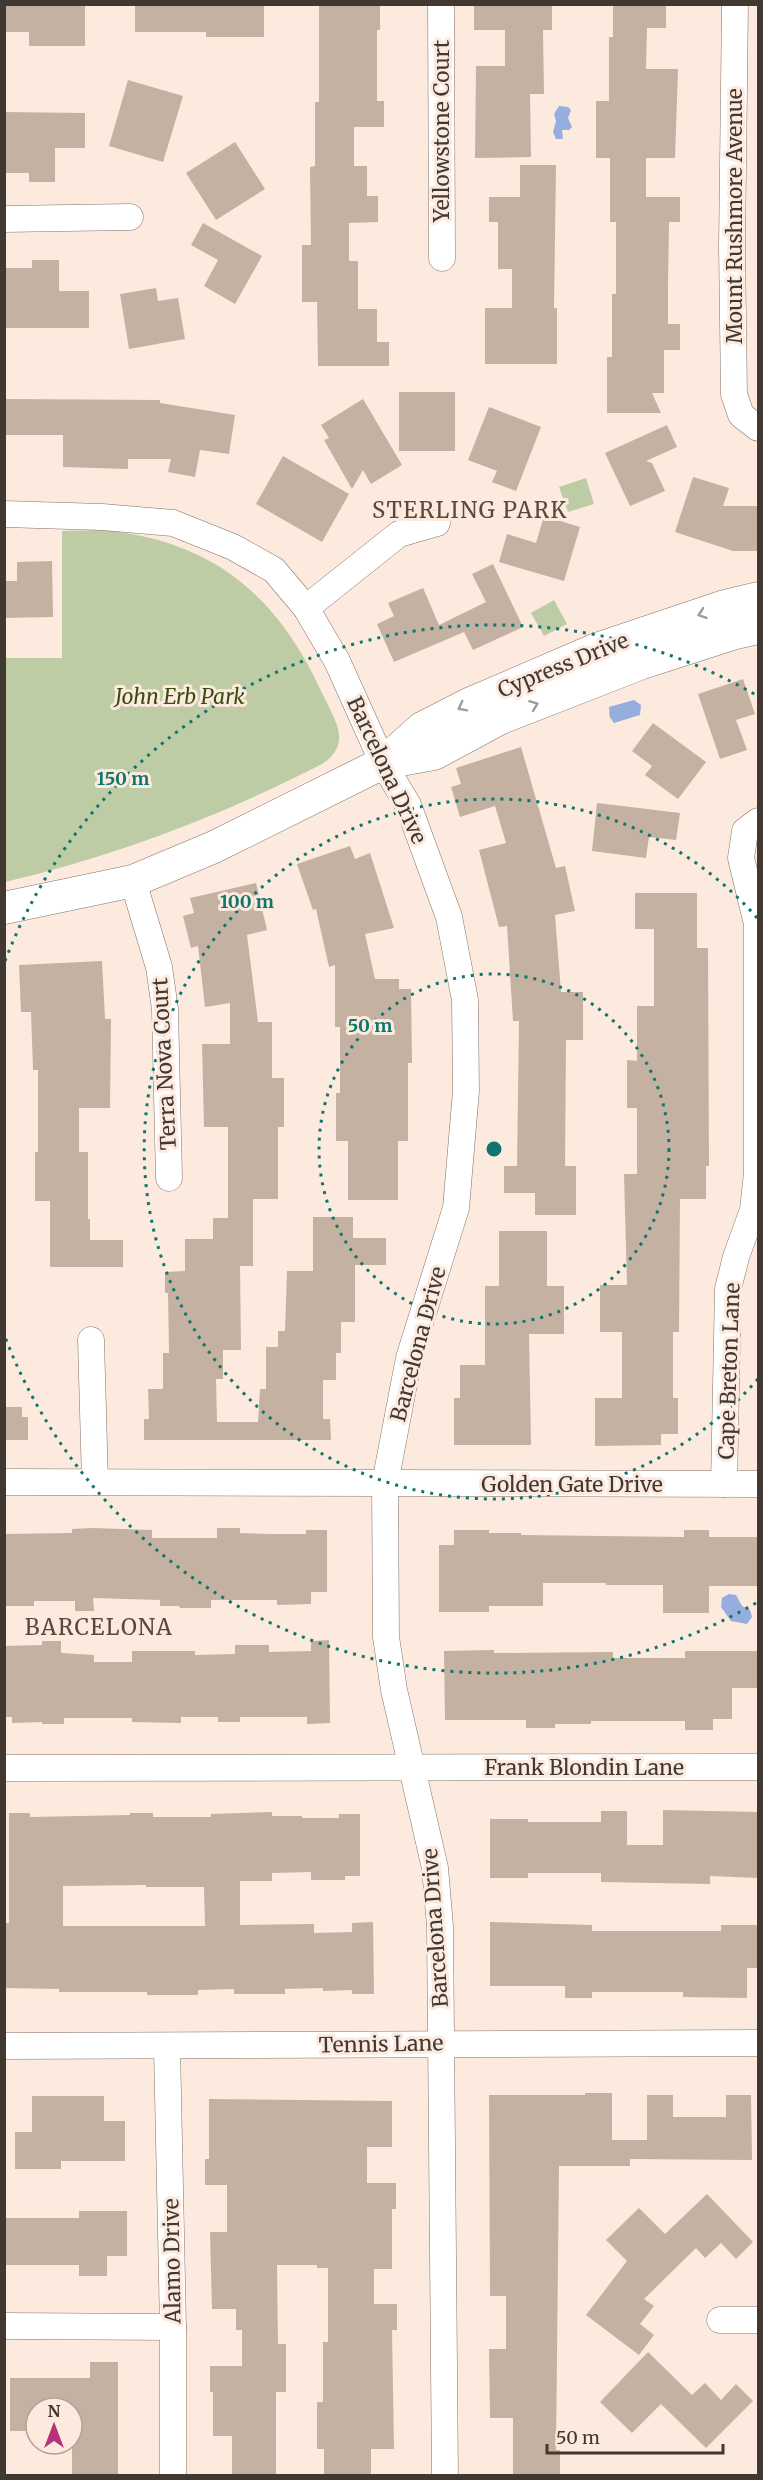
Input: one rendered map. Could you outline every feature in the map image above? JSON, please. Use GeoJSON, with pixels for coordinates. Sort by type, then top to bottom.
{"type":"FeatureCollection","features":[{"type":"Feature","properties":{"kind":"street","name":"Yellowstone Court"},"geometry":{"type":"LineString","coordinates":[[441,4],[442,258]]}},
{"type":"Feature","properties":{"kind":"street","name":"Mount Rushmore Avenue"},"geometry":{"type":"LineString","coordinates":[[735,4],[732,247],[734,394],[741,415],[754,425]]}},
{"type":"Feature","properties":{"kind":"street"},"geometry":{"type":"LineString","coordinates":[[4,219],[130,217]]}},
{"type":"Feature","properties":{"kind":"street","name":"Barcelona Drive"},"geometry":{"type":"LineString","coordinates":[[4,514],[102,517],[173,523],[233,547],[274,570],[306,608],[337,661],[383,763],[408,805],[449,917],[465,1000],[466,1091],[456,1208],[410,1358],[384,1484],[386,1637],[410,1767],[422,1807],[435,1868],[440,1926],[445,2475]]}},
{"type":"Feature","properties":{"kind":"street"},"geometry":{"type":"LineString","coordinates":[[306,608],[399,534],[437,523]]}},
{"type":"Feature","properties":{"kind":"street","name":"Cypress Drive"},"geometry":{"type":"LineString","coordinates":[[4,908],[133,881],[214,848],[383,763],[422,728],[469,704],[597,649],[725,606],[759,598]]}},
{"type":"Feature","properties":{"kind":"street","name":"Cypress Drive"},"geometry":{"type":"LineString","coordinates":[[383,763],[434,754],[501,718],[632,667],[732,634],[759,628]]}},
{"type":"Feature","properties":{"kind":"street","name":"Cape Breton Lane"},"geometry":{"type":"LineString","coordinates":[[724,1484],[728,1289],[736,1257],[753,1210],[757,1173],[757,924],[741,858],[752,826]]}},
{"type":"Feature","properties":{"kind":"street","name":"Terra Nova Court"},"geometry":{"type":"LineString","coordinates":[[133,881],[159,967],[165,1009],[169,1178]]}},
{"type":"Feature","properties":{"kind":"street"},"geometry":{"type":"LineString","coordinates":[[91,1340],[95,1482]]}},
{"type":"Feature","properties":{"kind":"street","name":"Golden Gate Drive"},"geometry":{"type":"LineString","coordinates":[[4,1482],[759,1484]]}},
{"type":"Feature","properties":{"kind":"street","name":"Frank Blondin Lane"},"geometry":{"type":"LineString","coordinates":[[4,1768],[759,1767]]}},
{"type":"Feature","properties":{"kind":"street","name":"Tennis Lane"},"geometry":{"type":"LineString","coordinates":[[4,2046],[759,2043]]}},
{"type":"Feature","properties":{"kind":"street","name":"Alamo Drive"},"geometry":{"type":"LineString","coordinates":[[167,2047],[173,2327],[173,2475]]}},
{"type":"Feature","properties":{"kind":"street"},"geometry":{"type":"LineString","coordinates":[[720,2320],[759,2320]]}},
{"type":"Feature","properties":{"kind":"street"},"geometry":{"type":"LineString","coordinates":[[4,2326],[173,2327]]}},
{"type":"Feature","properties":{"kind":"green space"},"geometry":{"type":"Polygon","coordinates":[[[586,478],[594,504],[568,512],[559,487],[586,478]]]}},
{"type":"Feature","properties":{"kind":"green space","name":"John Erb Park"},"geometry":{"type":"Polygon","coordinates":[[[103,530],[134,534],[192,552],[220,567],[254,593],[282,624],[305,659],[337,724],[339,741],[337,749],[322,764],[284,783],[167,833],[87,860],[5,882],[5,658],[62,658],[62,531],[103,530]]]}},
{"type":"Feature","properties":{"kind":"green space"},"geometry":{"type":"Polygon","coordinates":[[[554,600],[567,624],[544,636],[531,613],[554,600]]]}},
{"type":"Feature","properties":{"kind":"water"},"geometry":{"type":"Polygon","coordinates":[[[559,106],[568,107],[571,110],[568,118],[572,127],[569,130],[562,130],[563,139],[556,139],[553,132],[556,121],[554,114],[559,106]]]}},
{"type":"Feature","properties":{"kind":"water"},"geometry":{"type":"Polygon","coordinates":[[[634,700],[641,705],[640,715],[614,723],[609,707],[634,700]]]}},
{"type":"Feature","properties":{"kind":"water"},"geometry":{"type":"Polygon","coordinates":[[[729,1594],[736,1595],[742,1606],[750,1610],[752,1617],[747,1624],[731,1621],[721,1607],[722,1598],[729,1594]]]}},
{"type":"Feature","properties":{"kind":"building"},"geometry":{"type":"Polygon","coordinates":[[[4,4],[85,4],[85,46],[29,46],[29,32],[4,32],[4,4]]]}},
{"type":"Feature","properties":{"kind":"building"},"geometry":{"type":"Polygon","coordinates":[[[135,4],[264,4],[264,37],[206,37],[206,32],[135,32],[135,4]]]}},
{"type":"Feature","properties":{"kind":"building"},"geometry":{"type":"Polygon","coordinates":[[[319,4],[380,4],[380,30],[377,30],[377,101],[384,101],[384,127],[354,127],[354,166],[367,166],[367,196],[378,196],[378,222],[349,223],[349,261],[358,261],[358,309],[377,309],[377,342],[389,342],[389,366],[318,366],[317,302],[302,302],[302,245],[311,245],[310,167],[315,166],[315,102],[319,102],[319,4]]]}},
{"type":"Feature","properties":{"kind":"building"},"geometry":{"type":"Polygon","coordinates":[[[474,4],[552,4],[552,30],[543,30],[544,94],[530,94],[531,157],[475,158],[476,66],[505,66],[505,30],[474,30],[474,4]]]}},
{"type":"Feature","properties":{"kind":"building"},"geometry":{"type":"Polygon","coordinates":[[[613,4],[666,4],[666,28],[647,28],[646,69],[678,69],[675,158],[646,158],[646,197],[680,197],[680,222],[669,222],[668,324],[680,324],[680,350],[664,350],[664,393],[652,393],[661,413],[607,413],[607,357],[612,357],[612,294],[616,294],[616,222],[610,222],[610,158],[596,158],[596,101],[609,101],[609,37],[613,37],[613,4]]]}},
{"type":"Feature","properties":{"kind":"building"},"geometry":{"type":"Polygon","coordinates":[[[128,80],[183,96],[163,162],[109,146],[128,80]]]}},
{"type":"Feature","properties":{"kind":"building"},"geometry":{"type":"Polygon","coordinates":[[[4,112],[85,113],[85,148],[55,148],[55,182],[29,182],[29,173],[4,173],[4,112]]]}},
{"type":"Feature","properties":{"kind":"building"},"geometry":{"type":"Polygon","coordinates":[[[235,142],[265,189],[216,220],[186,173],[235,142]]]}},
{"type":"Feature","properties":{"kind":"building"},"geometry":{"type":"Polygon","coordinates":[[[520,165],[556,165],[554,308],[557,308],[557,364],[485,364],[485,308],[512,308],[512,269],[498,269],[498,222],[489,222],[489,197],[520,197],[520,165]]]}},
{"type":"Feature","properties":{"kind":"building"},"geometry":{"type":"Polygon","coordinates":[[[203,223],[262,256],[235,304],[204,286],[218,260],[191,245],[203,223]]]}},
{"type":"Feature","properties":{"kind":"building"},"geometry":{"type":"Polygon","coordinates":[[[32,260],[59,260],[59,291],[89,291],[89,328],[4,328],[4,268],[32,268],[32,260]]]}},
{"type":"Feature","properties":{"kind":"building"},"geometry":{"type":"Polygon","coordinates":[[[156,288],[158,301],[178,298],[185,339],[129,349],[120,294],[156,288]]]}},
{"type":"Feature","properties":{"kind":"building"},"geometry":{"type":"Polygon","coordinates":[[[399,392],[455,392],[455,451],[399,451],[399,392]]]}},
{"type":"Feature","properties":{"kind":"building"},"geometry":{"type":"Polygon","coordinates":[[[4,399],[160,400],[160,403],[235,415],[229,454],[200,450],[195,477],[168,472],[171,459],[128,459],[128,469],[63,467],[63,435],[4,435],[4,399]]]}},
{"type":"Feature","properties":{"kind":"building"},"geometry":{"type":"Polygon","coordinates":[[[363,399],[402,465],[371,484],[363,470],[352,489],[324,440],[329,438],[321,425],[363,399]]]}},
{"type":"Feature","properties":{"kind":"building"},"geometry":{"type":"Polygon","coordinates":[[[489,407],[541,427],[516,491],[492,482],[497,471],[468,460],[489,407]]]}},
{"type":"Feature","properties":{"kind":"building"},"geometry":{"type":"Polygon","coordinates":[[[667,425],[677,447],[646,461],[652,463],[665,491],[630,506],[605,453],[667,425]]]}},
{"type":"Feature","properties":{"kind":"building"},"geometry":{"type":"Polygon","coordinates":[[[283,456],[349,494],[322,542],[256,504],[283,456]]]}},
{"type":"Feature","properties":{"kind":"building"},"geometry":{"type":"Polygon","coordinates":[[[693,477],[729,488],[723,506],[759,506],[759,551],[733,551],[675,532],[693,477]]]}},
{"type":"Feature","properties":{"kind":"building"},"geometry":{"type":"Polygon","coordinates":[[[544,516],[580,527],[564,581],[499,562],[507,534],[536,543],[544,516]]]}},
{"type":"Feature","properties":{"kind":"building"},"geometry":{"type":"Polygon","coordinates":[[[52,561],[53,617],[4,618],[4,581],[17,581],[17,562],[52,561]]]}},
{"type":"Feature","properties":{"kind":"building"},"geometry":{"type":"Polygon","coordinates":[[[493,564],[523,627],[473,650],[464,632],[394,662],[377,624],[394,616],[388,603],[423,588],[439,625],[486,602],[472,574],[493,564]]]}},
{"type":"Feature","properties":{"kind":"building"},"geometry":{"type":"Polygon","coordinates":[[[743,679],[755,714],[736,720],[747,750],[720,759],[698,694],[743,679]]]}},
{"type":"Feature","properties":{"kind":"building"},"geometry":{"type":"Polygon","coordinates":[[[653,723],[706,762],[678,799],[645,775],[652,766],[632,751],[653,723]]]}},
{"type":"Feature","properties":{"kind":"building"},"geometry":{"type":"Polygon","coordinates":[[[521,747],[556,868],[565,866],[575,911],[555,915],[561,992],[583,992],[583,1040],[566,1040],[565,1166],[576,1166],[576,1215],[535,1215],[535,1193],[504,1193],[504,1166],[517,1166],[519,1021],[513,1021],[507,926],[499,927],[479,850],[506,843],[495,806],[460,817],[451,787],[461,784],[456,768],[521,747]]]}},
{"type":"Feature","properties":{"kind":"building"},"geometry":{"type":"Polygon","coordinates":[[[597,803],[680,813],[676,840],[649,837],[646,858],[592,851],[597,803]]]}},
{"type":"Feature","properties":{"kind":"building"},"geometry":{"type":"Polygon","coordinates":[[[350,846],[355,859],[370,853],[394,928],[365,934],[375,979],[399,979],[399,989],[411,989],[412,1063],[408,1063],[408,1141],[398,1141],[398,1200],[348,1200],[348,1141],[336,1141],[336,1093],[340,1093],[340,1027],[335,1027],[335,965],[329,967],[316,909],[313,910],[297,864],[350,846]]]}},
{"type":"Feature","properties":{"kind":"building"},"geometry":{"type":"Polygon","coordinates":[[[256,883],[267,930],[247,935],[258,1022],[272,1022],[272,1078],[284,1078],[284,1127],[278,1127],[278,1199],[253,1199],[253,1266],[240,1266],[241,1350],[223,1350],[223,1379],[216,1379],[217,1422],[258,1422],[260,1389],[266,1389],[266,1347],[278,1347],[278,1331],[285,1331],[287,1271],[313,1271],[313,1217],[353,1217],[353,1238],[386,1238],[386,1265],[355,1265],[355,1322],[341,1322],[341,1353],[336,1353],[336,1380],[323,1380],[323,1419],[330,1419],[331,1440],[144,1440],[144,1419],[149,1419],[148,1389],[163,1389],[163,1353],[169,1353],[168,1293],[165,1293],[165,1272],[185,1271],[185,1239],[213,1239],[213,1218],[228,1218],[228,1127],[204,1127],[202,1044],[230,1044],[230,1003],[205,1007],[198,946],[191,948],[183,916],[194,913],[190,898],[256,883]]]}},
{"type":"Feature","properties":{"kind":"building"},"geometry":{"type":"Polygon","coordinates":[[[635,893],[697,893],[697,948],[708,948],[709,1166],[706,1166],[706,1199],[680,1199],[679,1332],[673,1332],[673,1398],[678,1398],[678,1434],[661,1434],[661,1445],[595,1446],[595,1398],[622,1398],[622,1332],[600,1332],[600,1285],[627,1285],[624,1174],[637,1174],[637,1108],[627,1108],[627,1060],[637,1061],[637,1006],[654,1006],[654,929],[635,929],[635,893]]]}},
{"type":"Feature","properties":{"kind":"building"},"geometry":{"type":"Polygon","coordinates":[[[102,961],[105,1019],[111,1019],[110,1108],[79,1108],[79,1152],[88,1152],[90,1240],[123,1240],[123,1267],[50,1267],[50,1201],[35,1201],[35,1152],[38,1152],[38,1070],[33,1070],[31,1012],[21,1012],[19,965],[102,961]]]}},
{"type":"Feature","properties":{"kind":"building"},"geometry":{"type":"Polygon","coordinates":[[[499,1231],[547,1231],[547,1286],[564,1286],[564,1334],[529,1334],[531,1445],[454,1445],[454,1398],[460,1398],[460,1365],[485,1365],[485,1286],[499,1286],[499,1231]]]}},
{"type":"Feature","properties":{"kind":"building"},"geometry":{"type":"Polygon","coordinates":[[[4,1407],[22,1407],[22,1417],[28,1417],[28,1440],[4,1440],[4,1407]]]}},
{"type":"Feature","properties":{"kind":"building"},"geometry":{"type":"Polygon","coordinates":[[[217,1528],[240,1528],[240,1533],[268,1534],[306,1534],[306,1530],[327,1530],[327,1592],[311,1592],[311,1604],[277,1605],[277,1600],[211,1600],[211,1608],[180,1608],[179,1606],[160,1606],[160,1600],[93,1598],[94,1611],[75,1611],[75,1601],[34,1601],[34,1606],[4,1606],[4,1534],[72,1533],[72,1529],[152,1530],[152,1538],[217,1538],[217,1528]]]}},
{"type":"Feature","properties":{"kind":"building"},"geometry":{"type":"Polygon","coordinates":[[[454,1530],[489,1530],[489,1533],[521,1533],[521,1535],[684,1537],[684,1530],[709,1530],[709,1537],[759,1537],[759,1586],[709,1586],[709,1613],[663,1613],[663,1585],[606,1585],[606,1583],[543,1583],[543,1606],[489,1606],[489,1612],[439,1612],[439,1545],[454,1545],[454,1530]]]}},
{"type":"Feature","properties":{"kind":"building"},"geometry":{"type":"Polygon","coordinates":[[[329,1640],[330,1723],[307,1724],[307,1717],[240,1717],[240,1722],[218,1722],[218,1717],[181,1717],[181,1723],[132,1722],[132,1718],[64,1718],[64,1724],[42,1724],[42,1722],[12,1723],[12,1717],[4,1717],[4,1646],[42,1645],[42,1641],[61,1641],[61,1653],[94,1655],[94,1662],[132,1662],[132,1651],[195,1651],[195,1655],[235,1654],[235,1645],[269,1645],[269,1652],[311,1651],[311,1641],[329,1640]]]}},
{"type":"Feature","properties":{"kind":"building"},"geometry":{"type":"Polygon","coordinates":[[[494,1650],[494,1653],[613,1652],[613,1658],[685,1658],[685,1651],[759,1651],[759,1688],[732,1688],[732,1719],[713,1719],[713,1730],[685,1730],[685,1721],[591,1721],[591,1724],[555,1724],[555,1728],[526,1728],[526,1720],[445,1720],[444,1651],[494,1650]]]}},
{"type":"Feature","properties":{"kind":"building"},"geometry":{"type":"Polygon","coordinates":[[[663,1810],[759,1812],[759,1878],[710,1876],[710,1884],[601,1882],[601,1873],[528,1873],[528,1878],[490,1878],[490,1819],[528,1819],[528,1822],[601,1822],[601,1811],[627,1811],[627,1845],[663,1845],[663,1810]]]}},
{"type":"Feature","properties":{"kind":"building"},"geometry":{"type":"Polygon","coordinates":[[[272,1812],[272,1816],[339,1818],[339,1814],[360,1814],[360,1876],[345,1876],[345,1880],[311,1880],[311,1872],[272,1873],[272,1881],[240,1881],[240,1925],[314,1924],[314,1933],[352,1932],[352,1923],[373,1922],[374,1994],[352,1994],[352,1990],[323,1991],[323,1988],[285,1989],[285,1994],[234,1994],[234,1989],[198,1990],[198,1995],[147,1995],[147,1992],[59,1992],[59,1989],[4,1988],[4,1933],[5,1923],[9,1923],[9,1813],[30,1813],[30,1817],[153,1813],[153,1817],[211,1817],[211,1814],[272,1812]],[[146,1885],[63,1886],[63,1926],[205,1926],[204,1887],[146,1887],[146,1885]]]}},
{"type":"Feature","properties":{"kind":"building"},"geometry":{"type":"Polygon","coordinates":[[[490,1922],[592,1925],[592,1931],[721,1931],[721,1925],[759,1925],[759,1968],[747,1968],[747,1998],[683,1997],[683,1992],[592,1992],[592,1998],[565,1998],[565,1986],[490,1986],[490,1922]]]}},
{"type":"Feature","properties":{"kind":"building"},"geometry":{"type":"Polygon","coordinates":[[[585,2093],[612,2093],[612,2140],[647,2140],[647,2095],[673,2095],[673,2117],[726,2117],[726,2095],[751,2095],[752,2160],[630,2159],[630,2166],[559,2166],[556,2450],[560,2450],[560,2475],[513,2475],[513,2418],[490,2418],[489,2349],[506,2349],[506,2296],[490,2296],[489,2095],[585,2095],[585,2093]]]}},
{"type":"Feature","properties":{"kind":"building"},"geometry":{"type":"Polygon","coordinates":[[[32,2096],[104,2096],[104,2121],[125,2121],[125,2161],[61,2161],[61,2169],[15,2169],[15,2132],[32,2132],[32,2096]]]}},
{"type":"Feature","properties":{"kind":"building"},"geometry":{"type":"Polygon","coordinates":[[[209,2099],[392,2101],[392,2147],[367,2147],[367,2183],[396,2183],[396,2209],[392,2209],[392,2269],[374,2269],[374,2304],[397,2304],[397,2330],[392,2330],[394,2449],[371,2449],[371,2475],[324,2475],[324,2449],[317,2449],[317,2402],[323,2402],[323,2342],[328,2342],[328,2268],[317,2268],[317,2265],[277,2265],[278,2344],[286,2344],[286,2392],[276,2392],[276,2475],[232,2475],[232,2436],[213,2436],[213,2392],[210,2392],[210,2366],[242,2366],[242,2330],[236,2330],[236,2309],[212,2309],[210,2232],[227,2232],[227,2185],[205,2185],[205,2159],[209,2159],[209,2099]]]}},
{"type":"Feature","properties":{"kind":"building"},"geometry":{"type":"Polygon","coordinates":[[[707,2194],[753,2242],[736,2259],[721,2243],[705,2258],[696,2248],[644,2299],[654,2306],[640,2324],[654,2335],[639,2355],[586,2315],[627,2261],[606,2240],[639,2208],[665,2234],[707,2194]]]}},
{"type":"Feature","properties":{"kind":"building"},"geometry":{"type":"Polygon","coordinates":[[[79,2211],[127,2211],[127,2256],[107,2256],[107,2276],[79,2276],[79,2265],[4,2265],[4,2218],[79,2218],[79,2211]]]}},
{"type":"Feature","properties":{"kind":"building"},"geometry":{"type":"Polygon","coordinates":[[[648,2352],[692,2395],[705,2383],[721,2400],[736,2384],[753,2401],[706,2448],[661,2404],[632,2433],[600,2402],[648,2352]]]}},
{"type":"Feature","properties":{"kind":"building"},"geometry":{"type":"Polygon","coordinates":[[[90,2362],[118,2362],[118,2475],[72,2475],[72,2456],[84,2456],[84,2396],[24,2396],[24,2431],[10,2431],[10,2378],[90,2378],[90,2362]]]}},
{"type":"Feature","properties":{"kind":"district","name":"STERLING PARK"},"geometry":{"type":"Point","coordinates":[470,510]}},
{"type":"Feature","properties":{"kind":"district","name":"BARCELONA"},"geometry":{"type":"Point","coordinates":[99,1627]}}]}
